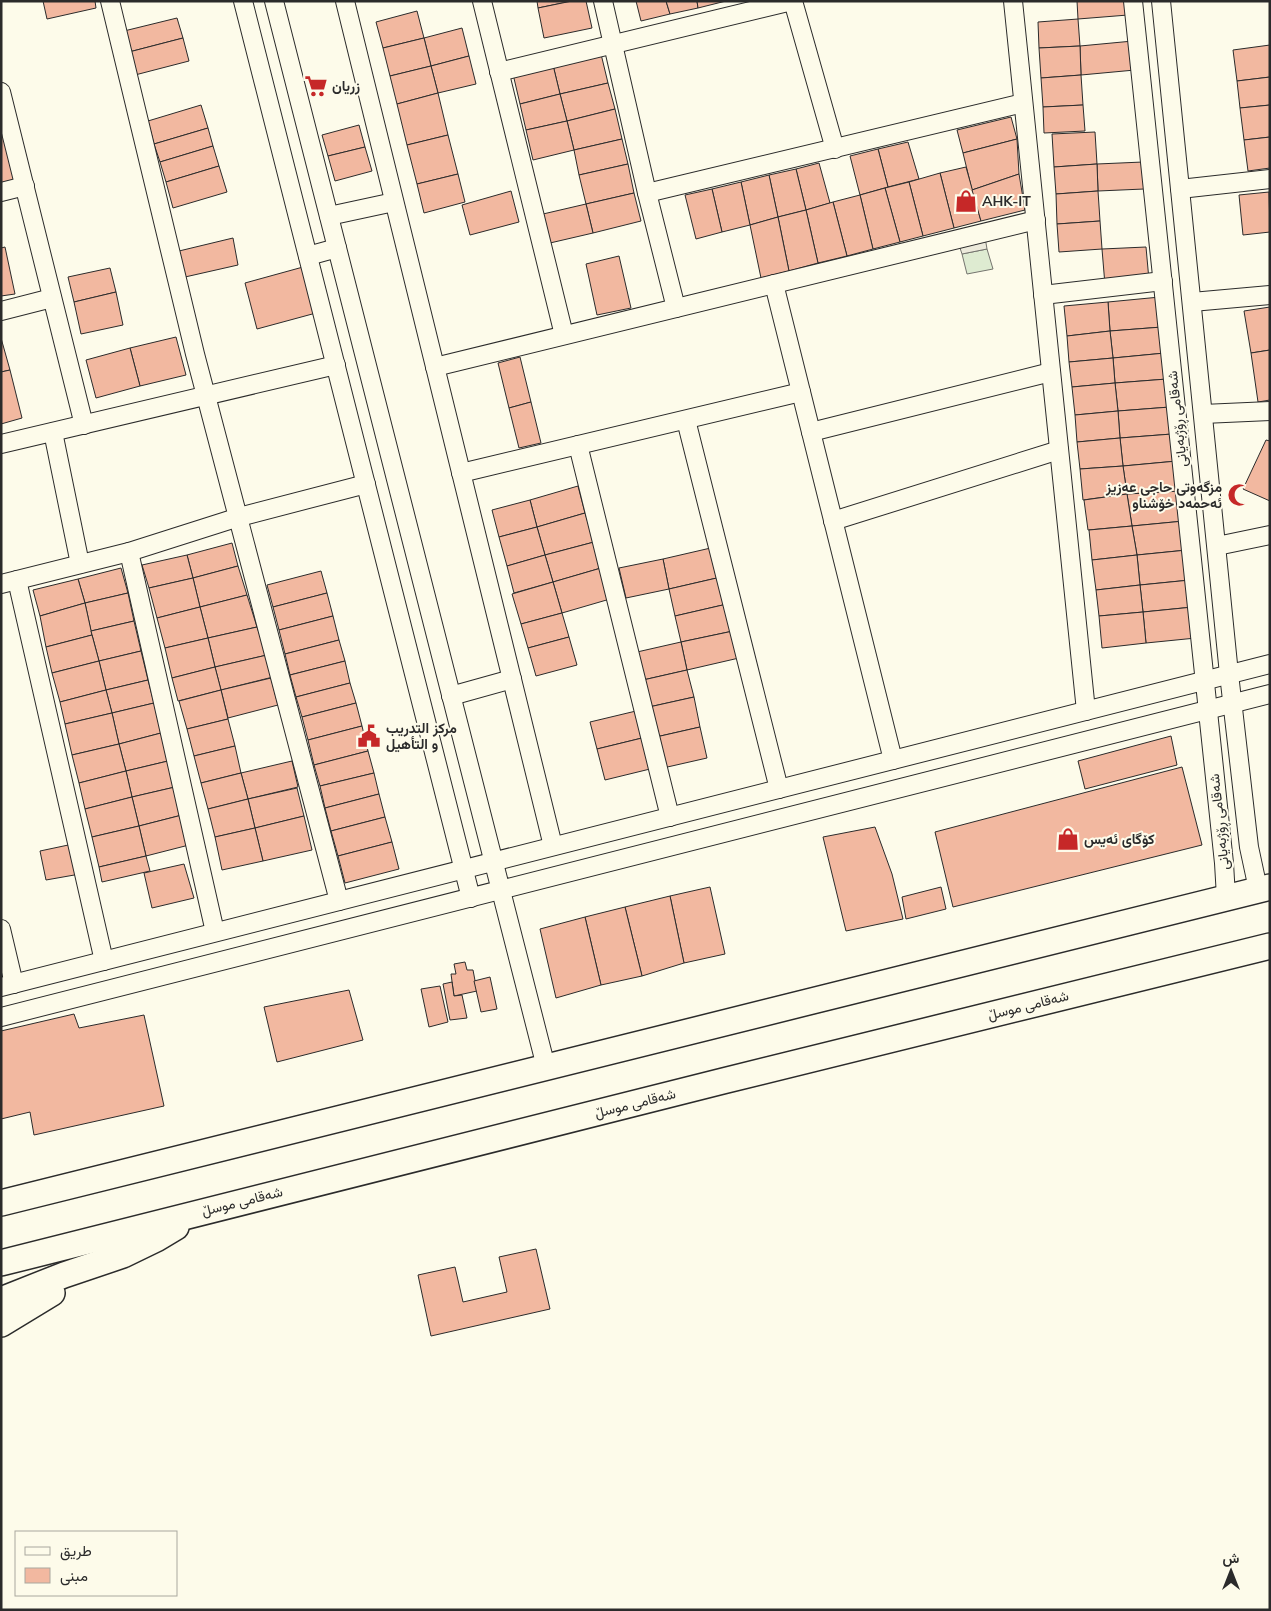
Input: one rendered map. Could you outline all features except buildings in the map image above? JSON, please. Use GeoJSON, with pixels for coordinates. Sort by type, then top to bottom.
{"type":"FeatureCollection","features":[{"type":"Feature","properties":{"kind":"highway"},"geometry":{"type":"LineString","coordinates":[[1,1203],[1264,888]]}},
{"type":"Feature","properties":{"kind":"highway","name":"شەقامی موسڵ"},"geometry":{"type":"LineString","coordinates":[[1,1263],[1270,946]]}},
{"type":"Feature","properties":{"kind":"highway"},"geometry":{"type":"LineString","coordinates":[[1,1198],[74,1185]]}},
{"type":"Feature","properties":{"kind":"highway"},"geometry":{"type":"LineString","coordinates":[[1,1324],[33,1304],[156,1239],[196,1213]]}},
{"type":"Feature","properties":{"kind":"highway"},"geometry":{"type":"LineString","coordinates":[[1,1300],[64,1275],[123,1255]]}},
{"type":"Feature","properties":{"kind":"street"},"geometry":{"type":"LineString","coordinates":[[110,1],[206,396],[339,901]]}},
{"type":"Feature","properties":{"kind":"street"},"geometry":{"type":"LineString","coordinates":[[243,1],[471,898]]}},
{"type":"Feature","properties":{"kind":"street"},"geometry":{"type":"LineString","coordinates":[[274,1],[546,1067]]}},
{"type":"Feature","properties":{"kind":"street"},"geometry":{"type":"LineString","coordinates":[[345,1],[553,846]]}},
{"type":"Feature","properties":{"kind":"street"},"geometry":{"type":"LineString","coordinates":[[482,1],[564,335]]}},
{"type":"Feature","properties":{"kind":"street"},"geometry":{"type":"LineString","coordinates":[[603,1],[647,193],[676,308]]}},
{"type":"Feature","properties":{"kind":"street"},"geometry":{"type":"LineString","coordinates":[[499,72],[793,1],[835,149]]}},
{"type":"Feature","properties":{"kind":"street"},"geometry":{"type":"LineString","coordinates":[[1013,1],[1086,711]]}},
{"type":"Feature","properties":{"kind":"street","name":"شەقامی ڕۆژبەیانی"},"geometry":{"type":"LineString","coordinates":[[1133,1],[1223,850],[1226,897]]}},
{"type":"Feature","properties":{"kind":"street","name":"شەقامی ڕۆژبەیانی"},"geometry":{"type":"LineString","coordinates":[[1161,1],[1232,703],[1249,847],[1264,888]]}},
{"type":"Feature","properties":{"kind":"street"},"geometry":{"type":"LineString","coordinates":[[1142,88],[1169,84]]}},
{"type":"Feature","properties":{"kind":"street"},"geometry":{"type":"LineString","coordinates":[[1,92],[84,425]]}},
{"type":"Feature","properties":{"kind":"street"},"geometry":{"type":"LineString","coordinates":[[647,193],[1023,103]]}},
{"type":"Feature","properties":{"kind":"street"},"geometry":{"type":"LineString","coordinates":[[1180,189],[1270,179]]}},
{"type":"Feature","properties":{"kind":"street"},"geometry":{"type":"LineString","coordinates":[[1,192],[25,186]]}},
{"type":"Feature","properties":{"kind":"street"},"geometry":{"type":"LineString","coordinates":[[329,216],[394,202]]}},
{"type":"Feature","properties":{"kind":"street"},"geometry":{"type":"LineString","coordinates":[[435,367],[1036,220]]}},
{"type":"Feature","properties":{"kind":"street"},"geometry":{"type":"LineString","coordinates":[[308,256],[337,248]]}},
{"type":"Feature","properties":{"kind":"street"},"geometry":{"type":"LineString","coordinates":[[1043,295],[1163,281]]}},
{"type":"Feature","properties":{"kind":"street"},"geometry":{"type":"LineString","coordinates":[[774,284],[893,760]]}},
{"type":"Feature","properties":{"kind":"street"},"geometry":{"type":"LineString","coordinates":[[1192,302],[1270,295]]}},
{"type":"Feature","properties":{"kind":"street"},"geometry":{"type":"LineString","coordinates":[[1,310],[52,298]]}},
{"type":"Feature","properties":{"kind":"street"},"geometry":{"type":"LineString","coordinates":[[1,444],[336,365]]}},
{"type":"Feature","properties":{"kind":"street"},"geometry":{"type":"LineString","coordinates":[[811,432],[1051,372]]}},
{"type":"Feature","properties":{"kind":"street"},"geometry":{"type":"LineString","coordinates":[[461,473],[801,392]]}},
{"type":"Feature","properties":{"kind":"street"},"geometry":{"type":"LineString","coordinates":[[1203,414],[1270,411]]}},
{"type":"Feature","properties":{"kind":"street"},"geometry":{"type":"LineString","coordinates":[[686,420],[778,789]]}},
{"type":"Feature","properties":{"kind":"street"},"geometry":{"type":"LineString","coordinates":[[53,432],[80,564]]}},
{"type":"Feature","properties":{"kind":"street"},"geometry":{"type":"LineString","coordinates":[[578,445],[670,817]]}},
{"type":"Feature","properties":{"kind":"street"},"geometry":{"type":"LineString","coordinates":[[833,521],[1059,450]]}},
{"type":"Feature","properties":{"kind":"street"},"geometry":{"type":"LineString","coordinates":[[104,961],[9,582],[128,552],[239,518],[366,484]]}},
{"type":"Feature","properties":{"kind":"street"},"geometry":{"type":"LineString","coordinates":[[1217,546],[1270,536]]}},
{"type":"Feature","properties":{"kind":"street"},"geometry":{"type":"LineString","coordinates":[[128,552],[215,932]]}},
{"type":"Feature","properties":{"kind":"street"},"geometry":{"type":"LineString","coordinates":[[1,929],[7,985],[1270,664]]}},
{"type":"Feature","properties":{"kind":"street"},"geometry":{"type":"LineString","coordinates":[[451,696],[512,679]]}},
{"type":"Feature","properties":{"kind":"street"},"geometry":{"type":"LineString","coordinates":[[1,1017],[1270,694]]}},
{"type":"Feature","properties":{"kind":"street"},"geometry":{"type":"LineString","coordinates":[[829,776],[837,804]]}},
{"type":"Feature","properties":{"kind":"street"},"geometry":{"type":"LineString","coordinates":[[1223,850],[1249,847]]}},
{"type":"Feature","properties":{"kind":"street"},"geometry":{"type":"LineString","coordinates":[[70,970],[76,998]]}},
{"type":"Feature","properties":{"kind":"green space"},"geometry":{"type":"Polygon","coordinates":[[[987,249],[993,269],[967,274],[962,254],[987,249]]]}},
{"type":"Feature","properties":{"kind":"shaded area"},"geometry":{"type":"Polygon","coordinates":[[[985,237],[987,249],[962,254],[958,242],[985,237]]]}},
{"type":"Feature","properties":{"kind":"place","name":"زریان"},"geometry":{"type":"Point","coordinates":[316,86]}},
{"type":"Feature","properties":{"kind":"place","name":"AHK-IT"},"geometry":{"type":"Point","coordinates":[966,201]}},
{"type":"Feature","properties":{"kind":"place","name":"مزگەوتی حاجی عەزیز ئەحمەد خۆشناو"},"geometry":{"type":"Point","coordinates":[1239,495]}},
{"type":"Feature","properties":{"kind":"place","name":"مركز التدريب و التأهيل"},"geometry":{"type":"Point","coordinates":[369,736]}},
{"type":"Feature","properties":{"kind":"place","name":"کۆگای ئەیس"},"geometry":{"type":"Point","coordinates":[1068,839]}}]}
